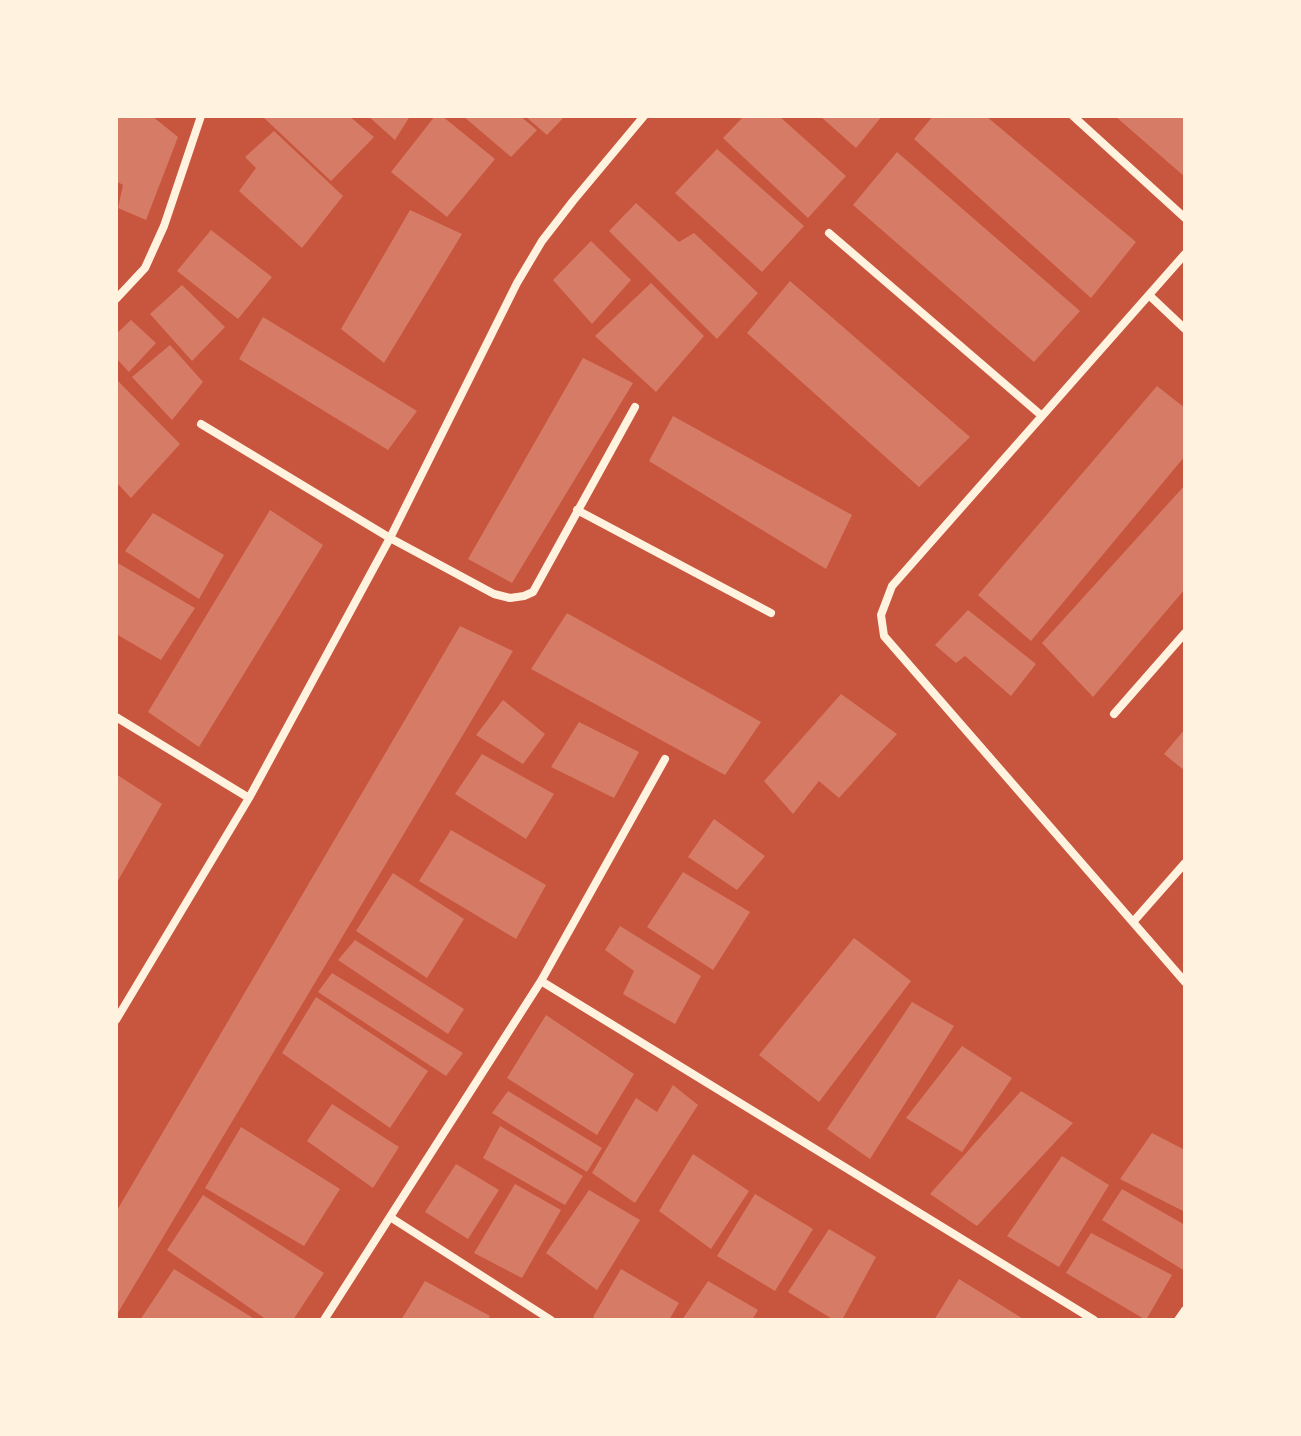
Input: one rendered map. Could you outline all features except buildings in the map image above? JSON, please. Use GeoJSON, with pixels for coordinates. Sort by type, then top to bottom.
{"type":"FeatureCollection","features":[{"type":"Feature","properties":{"kind":"street"},"geometry":{"type":"LineString","coordinates":[[116,299],[145,268],[164,226],[201,116]]}},
{"type":"Feature","properties":{"kind":"street"},"geometry":{"type":"LineString","coordinates":[[116,1020],[249,798],[390,538],[517,283],[573,201],[644,116]]}},
{"type":"Feature","properties":{"kind":"street"},"geometry":{"type":"LineString","coordinates":[[1073,116],[1185,218]]}},
{"type":"Feature","properties":{"kind":"street"},"geometry":{"type":"LineString","coordinates":[[829,233],[1042,416]]}},
{"type":"Feature","properties":{"kind":"street"},"geometry":{"type":"LineString","coordinates":[[1185,254],[892,586],[881,615],[884,636],[1185,982]]}},
{"type":"Feature","properties":{"kind":"street"},"geometry":{"type":"LineString","coordinates":[[1149,295],[1185,329]]}},
{"type":"Feature","properties":{"kind":"street"},"geometry":{"type":"LineString","coordinates":[[201,424],[390,538],[494,594],[510,598],[533,592],[635,407]]}},
{"type":"Feature","properties":{"kind":"street"},"geometry":{"type":"LineString","coordinates":[[577,510],[771,613]]}},
{"type":"Feature","properties":{"kind":"street"},"geometry":{"type":"LineString","coordinates":[[1114,714],[1185,633]]}},
{"type":"Feature","properties":{"kind":"street"},"geometry":{"type":"LineString","coordinates":[[116,717],[249,798]]}},
{"type":"Feature","properties":{"kind":"street"},"geometry":{"type":"LineString","coordinates":[[324,1320],[541,981],[665,759]]}},
{"type":"Feature","properties":{"kind":"street"},"geometry":{"type":"LineString","coordinates":[[1133,922],[1185,863]]}},
{"type":"Feature","properties":{"kind":"street"},"geometry":{"type":"LineString","coordinates":[[541,981],[1094,1320]]}},
{"type":"Feature","properties":{"kind":"street"},"geometry":{"type":"LineString","coordinates":[[390,1217],[551,1320]]}},
{"type":"Feature","properties":{"kind":"street"},"geometry":{"type":"LineString","coordinates":[[1178,1320],[1185,1310]]}}]}
